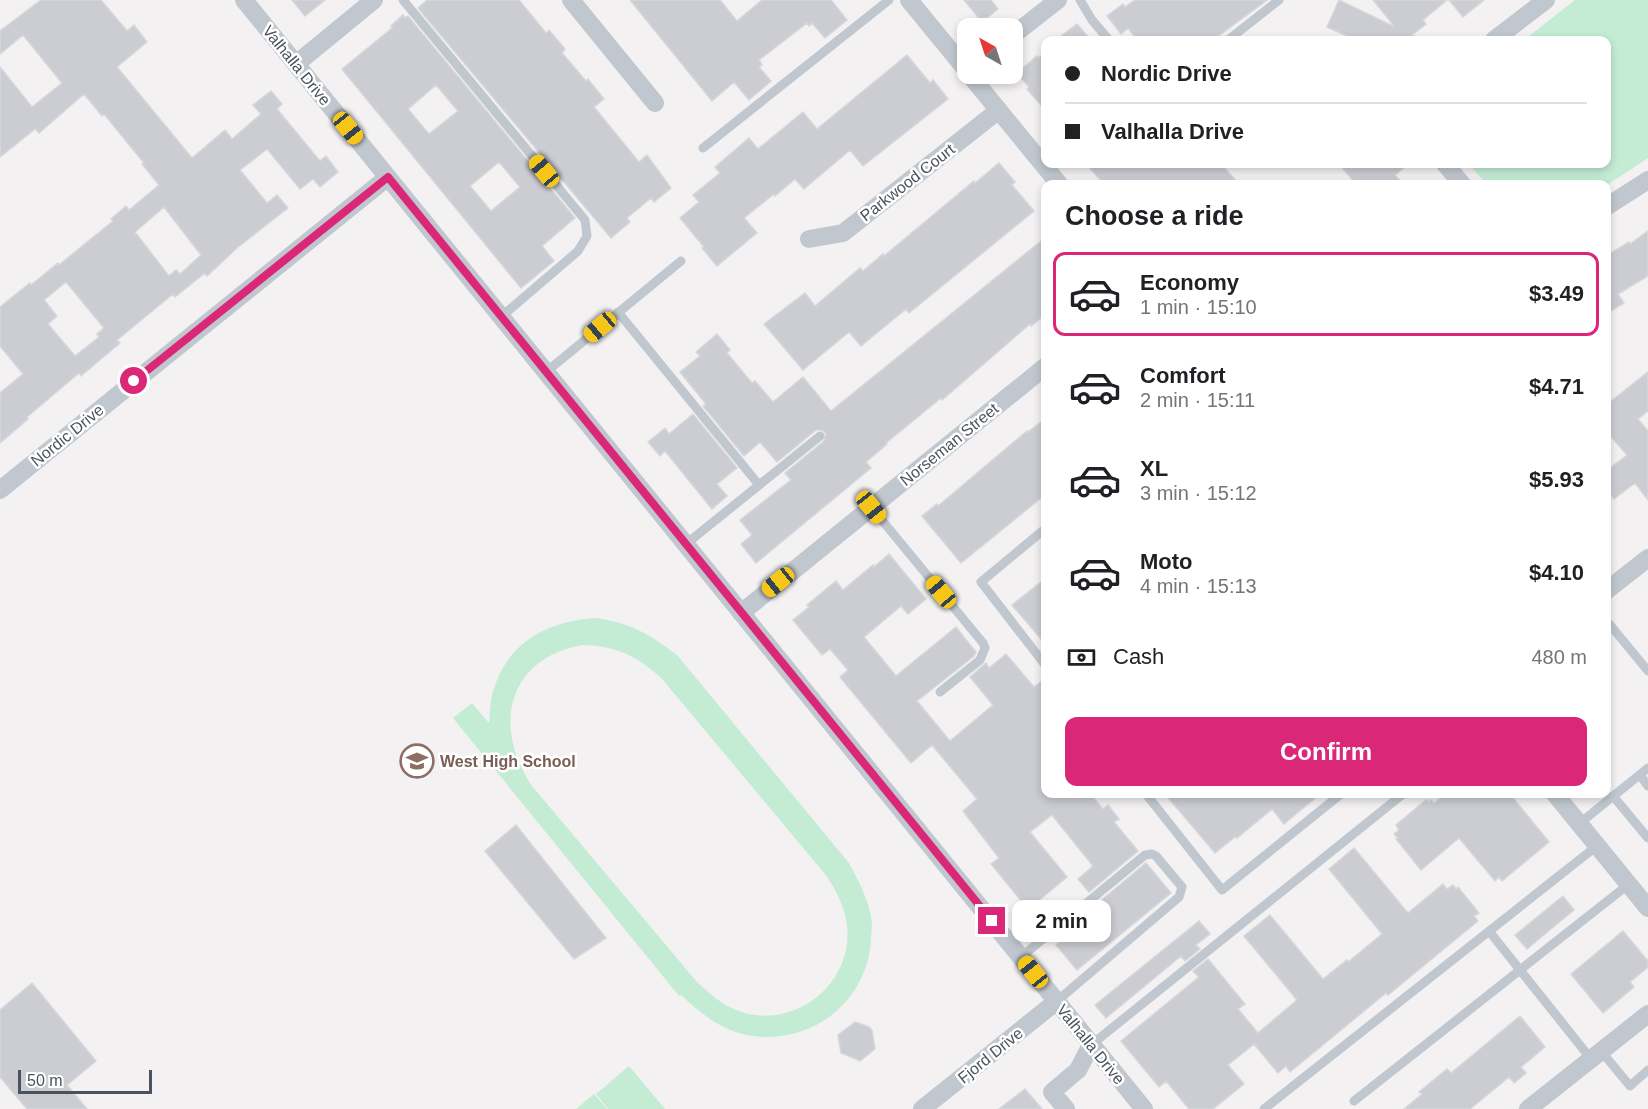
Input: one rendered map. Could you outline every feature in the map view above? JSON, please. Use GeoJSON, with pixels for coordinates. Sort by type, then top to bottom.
{"type":"FeatureCollection","features":[{"type":"Feature","properties":{"kind":"street","name":"Valhalla Drive"},"geometry":{"type":"LineString","coordinates":[[244,0],[1144,1109]]}},
{"type":"Feature","properties":{"kind":"street"},"geometry":{"type":"LineString","coordinates":[[296,64],[374,0]]}},
{"type":"Feature","properties":{"kind":"street"},"geometry":{"type":"LineString","coordinates":[[571,0],[655,103]]}},
{"type":"Feature","properties":{"kind":"street"},"geometry":{"type":"LineString","coordinates":[[909,0],[957,59]]}},
{"type":"Feature","properties":{"kind":"street"},"geometry":{"type":"LineString","coordinates":[[1023,27],[1058,0]]}},
{"type":"Feature","properties":{"kind":"street"},"geometry":{"type":"LineString","coordinates":[[1499,36],[1546,0]]}},
{"type":"Feature","properties":{"kind":"street"},"geometry":{"type":"LineString","coordinates":[[978,84],[1041,162]]}},
{"type":"Feature","properties":{"kind":"street","name":"Parkwood Court"},"geometry":{"type":"LineString","coordinates":[[809,239],[843,233],[999,110]]}},
{"type":"Feature","properties":{"kind":"street"},"geometry":{"type":"LineString","coordinates":[[1046,168],[1056,180]]}},
{"type":"Feature","properties":{"kind":"street"},"geometry":{"type":"LineString","coordinates":[[1448,168],[1459,180]]}},
{"type":"Feature","properties":{"kind":"street","name":"Nordic Drive"},"geometry":{"type":"LineString","coordinates":[[0,490],[388,177]]}},
{"type":"Feature","properties":{"kind":"street"},"geometry":{"type":"LineString","coordinates":[[1611,204],[1648,180]]}},
{"type":"Feature","properties":{"kind":"street","name":"Norseman Street"},"geometry":{"type":"LineString","coordinates":[[741,613],[1041,370]]}},
{"type":"Feature","properties":{"kind":"street"},"geometry":{"type":"LineString","coordinates":[[1611,587],[1648,558]]}},
{"type":"Feature","properties":{"kind":"street"},"geometry":{"type":"LineString","coordinates":[[1558,798],[1648,908]]}},
{"type":"Feature","properties":{"kind":"street","name":"Fjord Drive"},"geometry":{"type":"LineString","coordinates":[[922,1109],[1057,1001]]}},
{"type":"Feature","properties":{"kind":"street"},"geometry":{"type":"LineString","coordinates":[[1528,1109],[1648,1014]]}},
{"type":"Feature","properties":{"kind":"street"},"geometry":{"type":"LineString","coordinates":[[1066,1109],[1052,1092],[1078,1070],[1091,1045]]}},
{"type":"Feature","properties":{"kind":"lane"},"geometry":{"type":"LineString","coordinates":[[403,0],[585,220],[588,229],[587,236],[578,251],[501,317]]}},
{"type":"Feature","properties":{"kind":"lane"},"geometry":{"type":"LineString","coordinates":[[703,148],[889,0]]}},
{"type":"Feature","properties":{"kind":"lane"},"geometry":{"type":"LineString","coordinates":[[1080,0],[1092,20],[1106,36]]}},
{"type":"Feature","properties":{"kind":"lane"},"geometry":{"type":"LineString","coordinates":[[1233,36],[1279,0]]}},
{"type":"Feature","properties":{"kind":"lane"},"geometry":{"type":"LineString","coordinates":[[546,372],[681,261]]}},
{"type":"Feature","properties":{"kind":"lane"},"geometry":{"type":"LineString","coordinates":[[618,312],[759,485]]}},
{"type":"Feature","properties":{"kind":"lane"},"geometry":{"type":"LineString","coordinates":[[686,544],[820,436]]}},
{"type":"Feature","properties":{"kind":"lane"},"geometry":{"type":"LineString","coordinates":[[871,507],[985,648],[980,660],[940,692]]}},
{"type":"Feature","properties":{"kind":"lane"},"geometry":{"type":"LineString","coordinates":[[1041,532],[981,582],[1041,660]]}},
{"type":"Feature","properties":{"kind":"lane"},"geometry":{"type":"LineString","coordinates":[[1611,626],[1648,671]]}},
{"type":"Feature","properties":{"kind":"lane"},"geometry":{"type":"LineString","coordinates":[[1648,768],[1613,796],[1648,838]]}},
{"type":"Feature","properties":{"kind":"lane"},"geometry":{"type":"LineString","coordinates":[[1640,775],[1648,786]]}},
{"type":"Feature","properties":{"kind":"lane"},"geometry":{"type":"LineString","coordinates":[[1149,798],[1222,890],[1336,798]]}},
{"type":"Feature","properties":{"kind":"lane"},"geometry":{"type":"LineString","coordinates":[[1091,1045],[1398,798]]}},
{"type":"Feature","properties":{"kind":"lane"},"geometry":{"type":"LineString","coordinates":[[1580,823],[1611,798]]}},
{"type":"Feature","properties":{"kind":"lane"},"geometry":{"type":"LineString","coordinates":[[1264,1109],[1598,845]]}},
{"type":"Feature","properties":{"kind":"lane"},"geometry":{"type":"LineString","coordinates":[[1021,957],[1145,855],[1156,856],[1182,887],[1179,897],[1057,1001]]}},
{"type":"Feature","properties":{"kind":"lane"},"geometry":{"type":"LineString","coordinates":[[1354,1101],[1629,884]]}},
{"type":"Feature","properties":{"kind":"lane"},"geometry":{"type":"LineString","coordinates":[[1489,932],[1596,1055],[1630,1086],[1648,1070]]}},
{"type":"Feature","properties":{"kind":"green space"},"geometry":{"type":"Polygon","coordinates":[[[1575,0],[1648,0],[1648,158],[1611,182],[1611,180],[1483,180],[1472,168],[1611,168],[1611,36],[1529,36],[1575,0]]]}},
{"type":"Feature","properties":{"kind":"green space"},"geometry":{"type":"Polygon","coordinates":[[[596,618],[630,626],[677,655],[849,863],[869,906],[872,922],[867,964],[846,1002],[830,1016],[812,1027],[791,1034],[769,1037],[746,1035],[719,1024],[681,995],[679,996],[453,718],[472,703],[489,723],[492,695],[498,677],[517,649],[530,638],[545,630],[578,620],[596,618]],[[583,645],[557,652],[537,664],[523,680],[514,698],[511,719],[512,741],[520,764],[532,786],[697,982],[712,995],[733,1009],[760,1016],[781,1014],[801,1007],[818,996],[832,981],[842,962],[847,942],[846,920],[835,890],[825,874],[662,679],[635,658],[616,650],[583,645]]]}},
{"type":"Feature","properties":{"kind":"green space"},"geometry":{"type":"Polygon","coordinates":[[[629,1066],[665,1109],[608,1109],[596,1094],[629,1066]]]}},
{"type":"Feature","properties":{"kind":"green space"},"geometry":{"type":"Polygon","coordinates":[[[594,1094],[607,1109],[576,1109],[594,1094]]]}},
{"type":"Feature","properties":{"kind":"building"},"geometry":{"type":"Polygon","coordinates":[[[41,0],[101,0],[127,31],[134,25],[147,42],[117,67],[192,158],[225,130],[232,139],[261,114],[253,105],[271,91],[282,104],[277,109],[320,161],[326,156],[338,172],[320,187],[313,179],[300,189],[267,149],[240,170],[267,203],[277,195],[288,208],[238,247],[207,276],[205,273],[175,297],[173,294],[117,340],[120,343],[81,376],[79,373],[0,443],[0,393],[23,374],[0,346],[0,307],[58,263],[59,265],[113,221],[111,219],[126,206],[129,210],[159,185],[104,114],[102,116],[84,94],[39,133],[35,129],[0,157],[0,67],[32,107],[62,83],[23,35],[0,54],[0,31],[41,0]],[[164,207],[135,232],[169,276],[176,270],[180,274],[201,255],[164,207]],[[66,282],[44,300],[57,316],[48,324],[75,356],[99,337],[97,334],[104,328],[66,282]]]}},
{"type":"Feature","properties":{"kind":"building"},"geometry":{"type":"Polygon","coordinates":[[[292,0],[325,0],[305,16],[292,0]]]}},
{"type":"Feature","properties":{"kind":"building"},"geometry":{"type":"Polygon","coordinates":[[[427,0],[519,0],[546,33],[549,30],[565,49],[562,53],[604,99],[594,107],[639,162],[647,155],[671,188],[654,202],[651,198],[627,218],[630,222],[611,238],[418,8],[427,0]]]}},
{"type":"Feature","properties":{"kind":"building"},"geometry":{"type":"Polygon","coordinates":[[[630,0],[720,0],[737,21],[762,0],[831,0],[847,20],[825,38],[812,23],[809,26],[807,23],[759,60],[762,65],[759,67],[771,81],[749,100],[734,82],[712,101],[630,0]]]}},
{"type":"Feature","properties":{"kind":"building"},"geometry":{"type":"Polygon","coordinates":[[[964,0],[991,0],[998,9],[987,18],[979,18],[964,0]]]}},
{"type":"Feature","properties":{"kind":"building"},"geometry":{"type":"Polygon","coordinates":[[[1135,0],[1267,0],[1218,36],[1134,36],[1128,28],[1121,34],[1107,16],[1123,4],[1125,7],[1135,0]]]}},
{"type":"Feature","properties":{"kind":"building"},"geometry":{"type":"Polygon","coordinates":[[[1339,0],[1395,27],[1373,0],[1447,0],[1423,20],[1426,24],[1412,35],[1414,36],[1347,36],[1327,27],[1339,0]]]}},
{"type":"Feature","properties":{"kind":"building"},"geometry":{"type":"Polygon","coordinates":[[[1449,0],[1484,0],[1463,17],[1449,0]]]}},
{"type":"Feature","properties":{"kind":"building"},"geometry":{"type":"Polygon","coordinates":[[[403,15],[405,18],[408,16],[575,218],[542,246],[554,261],[521,288],[342,69],[392,28],[391,26],[403,15]],[[436,85],[408,109],[429,134],[458,111],[436,85]],[[499,162],[470,186],[491,211],[520,187],[499,162]]]}},
{"type":"Feature","properties":{"kind":"building"},"geometry":{"type":"Polygon","coordinates":[[[1077,24],[1088,36],[1061,36],[1077,24]]]}},
{"type":"Feature","properties":{"kind":"building"},"geometry":{"type":"Polygon","coordinates":[[[907,55],[930,83],[933,80],[948,99],[863,166],[850,150],[804,189],[795,179],[775,196],[774,194],[744,218],[757,233],[717,266],[680,218],[699,202],[693,195],[720,173],[715,167],[749,138],[758,149],[803,112],[817,129],[907,55]]]}},
{"type":"Feature","properties":{"kind":"building"},"geometry":{"type":"Polygon","coordinates":[[[1037,56],[1038,58],[1041,56],[1041,105],[1027,89],[1029,87],[1023,80],[1023,68],[1037,56]]]}},
{"type":"Feature","properties":{"kind":"building"},"geometry":{"type":"Polygon","coordinates":[[[999,163],[1015,182],[1012,185],[1034,211],[909,313],[906,309],[861,346],[849,332],[803,370],[764,324],[805,293],[815,306],[860,268],[863,271],[883,254],[884,256],[999,163]]]}},
{"type":"Feature","properties":{"kind":"building"},"geometry":{"type":"Polygon","coordinates":[[[1090,168],[1225,168],[1235,180],[1100,180],[1090,168]]]}},
{"type":"Feature","properties":{"kind":"building"},"geometry":{"type":"Polygon","coordinates":[[[1342,168],[1404,168],[1395,175],[1399,180],[1353,180],[1342,168]]]}},
{"type":"Feature","properties":{"kind":"building"},"geometry":{"type":"Polygon","coordinates":[[[1648,231],[1648,276],[1618,294],[1624,303],[1611,311],[1611,253],[1629,242],[1630,244],[1648,231]]]}},
{"type":"Feature","properties":{"kind":"building"},"geometry":{"type":"Polygon","coordinates":[[[1041,241],[1041,318],[1031,326],[1030,324],[942,400],[941,398],[886,443],[866,462],[871,468],[756,563],[741,544],[752,535],[740,520],[791,480],[785,473],[824,441],[826,434],[822,430],[816,430],[777,462],[760,442],[744,456],[703,406],[706,404],[680,372],[700,356],[696,352],[717,334],[730,350],[727,353],[752,383],[755,381],[773,402],[803,377],[831,411],[1041,241]]]}},
{"type":"Feature","properties":{"kind":"building"},"geometry":{"type":"Polygon","coordinates":[[[1648,372],[1648,411],[1638,419],[1648,431],[1648,500],[1635,483],[1614,499],[1611,495],[1611,467],[1627,455],[1611,437],[1611,401],[1648,372]]]}},
{"type":"Feature","properties":{"kind":"building"},"geometry":{"type":"Polygon","coordinates":[[[693,414],[737,468],[717,484],[727,496],[712,509],[665,451],[660,456],[648,442],[665,428],[669,434],[693,414]]]}},
{"type":"Feature","properties":{"kind":"building"},"geometry":{"type":"Polygon","coordinates":[[[1041,422],[1041,498],[961,563],[922,516],[937,504],[938,506],[1041,422]]]}},
{"type":"Feature","properties":{"kind":"building"},"geometry":{"type":"Polygon","coordinates":[[[889,554],[926,599],[908,614],[901,606],[864,637],[896,676],[956,627],[976,652],[917,701],[950,741],[993,705],[970,677],[986,663],[989,668],[1006,654],[1034,687],[1041,682],[1041,798],[1093,798],[1103,809],[1108,805],[1119,819],[1114,822],[1138,851],[1089,892],[1078,879],[1093,866],[1052,815],[1030,832],[1067,877],[1031,907],[1025,900],[1022,902],[991,864],[999,858],[963,811],[977,799],[932,745],[911,763],[840,677],[848,670],[830,649],[822,655],[793,620],[836,581],[843,590],[873,565],[874,567],[889,554]]]}},
{"type":"Feature","properties":{"kind":"building"},"geometry":{"type":"Polygon","coordinates":[[[1041,582],[1041,639],[1012,605],[1041,582]]]}},
{"type":"Feature","properties":{"kind":"building"},"geometry":{"type":"Polygon","coordinates":[[[1168,798],[1315,798],[1284,824],[1272,809],[1215,853],[1168,798]]]}},
{"type":"Feature","properties":{"kind":"building"},"geometry":{"type":"Polygon","coordinates":[[[1441,798],[1513,798],[1549,842],[1502,881],[1499,877],[1495,881],[1459,838],[1421,870],[1394,834],[1399,830],[1396,825],[1426,800],[1434,803],[1441,798]]]}},
{"type":"Feature","properties":{"kind":"building"},"geometry":{"type":"Polygon","coordinates":[[[516,825],[606,938],[574,959],[485,851],[516,825]]]}},
{"type":"Feature","properties":{"kind":"building"},"geometry":{"type":"Polygon","coordinates":[[[1354,848],[1408,913],[1443,884],[1447,889],[1453,885],[1456,889],[1458,887],[1479,913],[1474,916],[1478,921],[1290,1072],[1286,1066],[1278,1073],[1254,1044],[1228,1065],[1244,1084],[1213,1109],[1189,1109],[1166,1081],[1159,1087],[1121,1041],[1199,977],[1193,971],[1208,959],[1245,1004],[1238,1009],[1258,1033],[1297,1000],[1244,936],[1270,915],[1323,979],[1382,934],[1329,869],[1354,848]]]}},
{"type":"Feature","properties":{"kind":"building"},"geometry":{"type":"Polygon","coordinates":[[[1146,863],[1171,893],[1077,970],[1056,945],[1102,908],[1098,903],[1146,863]]]}},
{"type":"Feature","properties":{"kind":"building"},"geometry":{"type":"Polygon","coordinates":[[[1563,896],[1574,910],[1527,949],[1515,935],[1563,896]]]}},
{"type":"Feature","properties":{"kind":"building"},"geometry":{"type":"Polygon","coordinates":[[[1199,921],[1210,934],[1196,945],[1200,949],[1185,961],[1181,956],[1106,1018],[1095,1005],[1199,921]]]}},
{"type":"Feature","properties":{"kind":"building"},"geometry":{"type":"Polygon","coordinates":[[[1623,931],[1648,961],[1648,967],[1630,982],[1634,987],[1603,1013],[1571,974],[1623,931]]]}},
{"type":"Feature","properties":{"kind":"building"},"geometry":{"type":"Polygon","coordinates":[[[32,983],[96,1061],[67,1085],[87,1109],[27,1109],[0,1077],[0,1010],[32,983]]]}},
{"type":"Feature","properties":{"kind":"building"},"geometry":{"type":"Polygon","coordinates":[[[1520,1016],[1545,1047],[1521,1067],[1526,1073],[1514,1083],[1509,1077],[1470,1109],[1404,1109],[1422,1094],[1419,1092],[1447,1069],[1451,1073],[1520,1016]]]}},
{"type":"Feature","properties":{"kind":"building"},"geometry":{"type":"Polygon","coordinates":[[[855,1022],[872,1030],[875,1049],[860,1061],[841,1053],[838,1035],[855,1022]]]}},
{"type":"Feature","properties":{"kind":"building"},"geometry":{"type":"Polygon","coordinates":[[[1025,1089],[1042,1109],[999,1109],[1025,1089]]]}},
{"type":"Feature","properties":{"kind":"place","name":"West High School"},"geometry":{"type":"Point","coordinates":[417,761]}},
{"type":"Feature","properties":{"kind":"route"},"geometry":{"type":"LineString","coordinates":[[134,381],[388,177],[992,921]]}}]}
